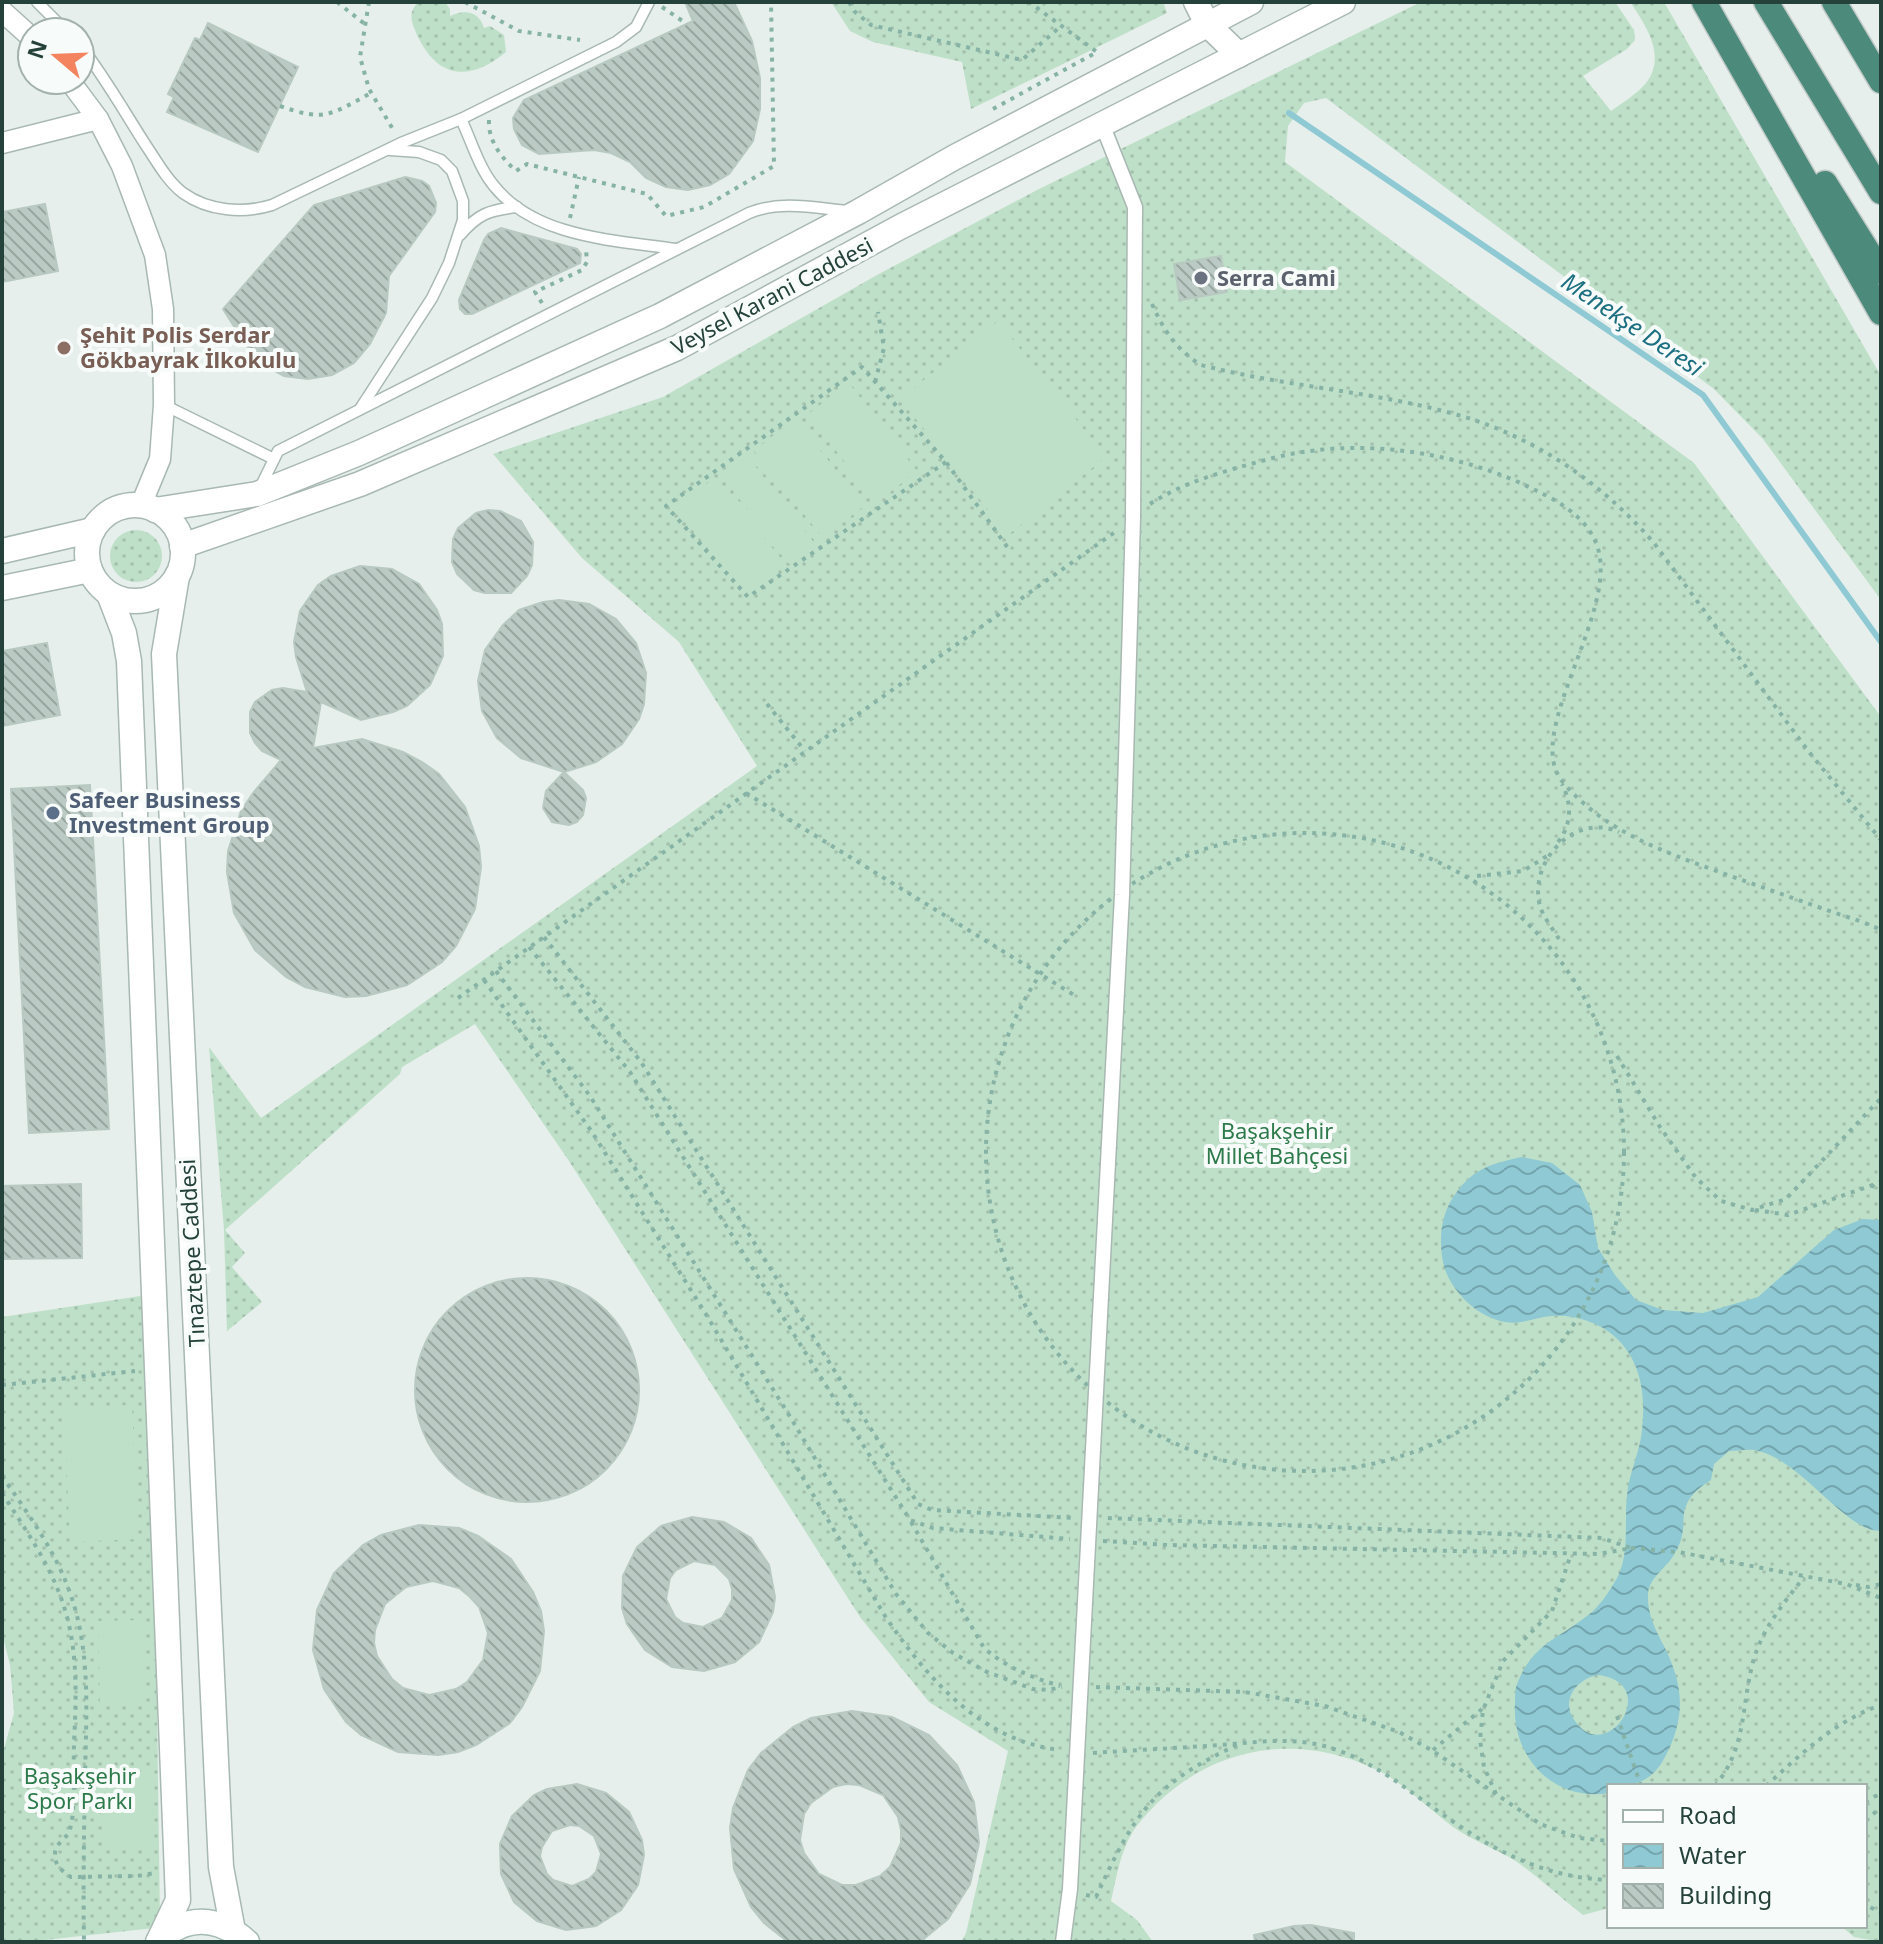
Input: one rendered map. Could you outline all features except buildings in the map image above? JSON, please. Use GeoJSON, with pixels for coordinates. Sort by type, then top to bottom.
{"type":"FeatureCollection","features":[{"type":"Feature","properties":{"kind":"highway"},"geometry":{"type":"LineString","coordinates":[[1707,2],[1881,272]]}},
{"type":"Feature","properties":{"kind":"highway"},"geometry":{"type":"LineString","coordinates":[[1707,2],[1881,313]]}},
{"type":"Feature","properties":{"kind":"highway"},"geometry":{"type":"LineString","coordinates":[[1766,2],[1881,192]]}},
{"type":"Feature","properties":{"kind":"highway"},"geometry":{"type":"LineString","coordinates":[[1834,2],[1881,81]]}},
{"type":"Feature","properties":{"kind":"street","name":"Veysel Karani Caddesi"},"geometry":{"type":"LineString","coordinates":[[182,546],[360,484],[677,348],[900,227],[1343,2]]}},
{"type":"Feature","properties":{"kind":"street","name":"Veysel Karani Caddesi"},"geometry":{"type":"LineString","coordinates":[[148,508],[257,494],[359,453],[660,316],[858,212],[1202,13],[1240,4]]}},
{"type":"Feature","properties":{"kind":"street"},"geometry":{"type":"LineString","coordinates":[[1239,55],[1240,4]]}},
{"type":"Feature","properties":{"kind":"street"},"geometry":{"type":"LineString","coordinates":[[1202,13],[1239,55]]}},
{"type":"Feature","properties":{"kind":"street"},"geometry":{"type":"LineString","coordinates":[[81,96],[98,119],[122,166],[155,255],[163,309],[164,405],[160,459],[148,508]]}},
{"type":"Feature","properties":{"kind":"street"},"geometry":{"type":"LineString","coordinates":[[2,143],[98,119]]}},
{"type":"Feature","properties":{"kind":"street"},"geometry":{"type":"LineString","coordinates":[[1063,1942],[1070,1894],[1122,895],[1133,519],[1135,207],[1102,124]]}},
{"type":"Feature","properties":{"kind":"street"},"geometry":{"type":"LineString","coordinates":[[126,506],[148,508],[168,518],[178,531],[182,546],[182,561],[177,576],[154,597],[139,601],[124,600],[109,594],[90,570],[87,557],[93,530],[101,519],[126,506]]}},
{"type":"Feature","properties":{"kind":"street"},"geometry":{"type":"LineString","coordinates":[[2,551],[93,530]]}},
{"type":"Feature","properties":{"kind":"street"},"geometry":{"type":"LineString","coordinates":[[2,588],[90,570]]}},
{"type":"Feature","properties":{"kind":"street","name":"Tınaztepe Caddesi"},"geometry":{"type":"LineString","coordinates":[[177,576],[164,654],[221,1867],[243,1939]]}},
{"type":"Feature","properties":{"kind":"street","name":"Tınaztepe Caddesi"},"geometry":{"type":"LineString","coordinates":[[109,594],[124,633],[129,661],[178,1900],[159,1941]]}},
{"type":"Feature","properties":{"kind":"street"},"geometry":{"type":"LineString","coordinates":[[159,1941],[172,1929],[187,1923],[211,1922],[243,1939]]}},
{"type":"Feature","properties":{"kind":"lane"},"geometry":{"type":"LineString","coordinates":[[96,69],[161,169],[180,191],[214,207],[253,211],[461,119],[616,42],[636,27],[652,2]]}},
{"type":"Feature","properties":{"kind":"lane"},"geometry":{"type":"LineString","coordinates":[[461,119],[492,184],[527,215],[567,231],[678,249]]}},
{"type":"Feature","properties":{"kind":"lane"},"geometry":{"type":"LineString","coordinates":[[360,410],[432,298],[463,220],[463,201],[452,171],[441,160],[419,152],[388,150]]}},
{"type":"Feature","properties":{"kind":"lane"},"geometry":{"type":"LineString","coordinates":[[257,494],[278,451],[763,207],[783,205],[858,212]]}},
{"type":"Feature","properties":{"kind":"lane"},"geometry":{"type":"LineString","coordinates":[[457,239],[475,218],[496,209],[517,207]]}},
{"type":"Feature","properties":{"kind":"lane"},"geometry":{"type":"LineString","coordinates":[[164,405],[274,459]]}},
{"type":"Feature","properties":{"kind":"path"},"geometry":{"type":"LineString","coordinates":[[337,2],[366,25]]}},
{"type":"Feature","properties":{"kind":"path"},"geometry":{"type":"LineString","coordinates":[[369,2],[360,57],[371,93],[401,143]]}},
{"type":"Feature","properties":{"kind":"path"},"geometry":{"type":"LineString","coordinates":[[465,2],[519,31],[579,41],[592,36]]}},
{"type":"Feature","properties":{"kind":"path"},"geometry":{"type":"LineString","coordinates":[[652,2],[687,24]]}},
{"type":"Feature","properties":{"kind":"path"},"geometry":{"type":"LineString","coordinates":[[491,105],[489,129],[499,154],[516,171],[527,164],[647,194],[666,216],[704,207],[774,166],[771,2]]}},
{"type":"Feature","properties":{"kind":"path"},"geometry":{"type":"LineString","coordinates":[[849,2],[854,11],[871,25],[1022,60],[1061,26]]}},
{"type":"Feature","properties":{"kind":"path"},"geometry":{"type":"LineString","coordinates":[[987,113],[1097,52],[1029,2]]}},
{"type":"Feature","properties":{"kind":"path"},"geometry":{"type":"LineString","coordinates":[[280,106],[313,117],[338,111],[371,93]]}},
{"type":"Feature","properties":{"kind":"path"},"geometry":{"type":"LineString","coordinates":[[549,314],[535,292],[582,270],[587,262],[584,247],[564,241],[579,177]]}},
{"type":"Feature","properties":{"kind":"path"},"geometry":{"type":"LineString","coordinates":[[1137,266],[1163,329],[1176,347],[1201,365],[1460,415],[1528,444],[1586,477],[1633,519],[1654,543],[1809,752],[1881,840]]}},
{"type":"Feature","properties":{"kind":"path"},"geometry":{"type":"LineString","coordinates":[[875,382],[884,348],[878,312]]}},
{"type":"Feature","properties":{"kind":"path"},"geometry":{"type":"LineString","coordinates":[[946,462],[748,597],[666,506],[862,367],[946,462],[1008,548]]}},
{"type":"Feature","properties":{"kind":"path"},"geometry":{"type":"LineString","coordinates":[[458,998],[1152,503],[1191,482],[1251,464],[1322,450],[1408,452],[1467,464],[1515,479],[1555,499],[1578,518],[1596,542],[1601,569],[1598,597],[1557,719],[1551,746],[1567,795],[1570,812],[1567,830],[1548,855],[1523,871],[1475,877]]}},
{"type":"Feature","properties":{"kind":"path"},"geometry":{"type":"LineString","coordinates":[[767,704],[805,751]]}},
{"type":"Feature","properties":{"kind":"path"},"geometry":{"type":"LineString","coordinates":[[1559,778],[1598,816],[1634,839]]}},
{"type":"Feature","properties":{"kind":"path"},"geometry":{"type":"LineString","coordinates":[[746,793],[1074,995]]}},
{"type":"Feature","properties":{"kind":"path"},"geometry":{"type":"LineString","coordinates":[[1557,844],[1581,830],[1609,828],[1881,930]]}},
{"type":"Feature","properties":{"kind":"path"},"geometry":{"type":"LineString","coordinates":[[1304,840],[1331,841]]}},
{"type":"Feature","properties":{"kind":"path"},"geometry":{"type":"LineString","coordinates":[[1277,841],[1237,843],[1138,882],[1078,930],[1039,973],[1002,1041],[986,1103],[981,1193],[1006,1282],[1047,1349],[1083,1385],[1142,1426],[1234,1463],[1325,1470],[1421,1450],[1510,1396],[1563,1338],[1589,1292],[1614,1237],[1626,1145],[1616,1054]]}},
{"type":"Feature","properties":{"kind":"path"},"geometry":{"type":"LineString","coordinates":[[1345,843],[1400,848],[1475,877],[1513,901]]}},
{"type":"Feature","properties":{"kind":"path"},"geometry":{"type":"LineString","coordinates":[[1544,926],[1562,944],[1540,906],[1539,880],[1548,855]]}},
{"type":"Feature","properties":{"kind":"path"},"geometry":{"type":"LineString","coordinates":[[544,937],[641,1062],[918,1504],[932,1510],[1090,1518],[1602,1538],[1631,1548],[1678,1552],[1846,1584],[1868,1587],[1881,1584]]}},
{"type":"Feature","properties":{"kind":"path"},"geometry":{"type":"LineString","coordinates":[[529,947],[630,1072],[910,1520],[984,1648],[1028,1676],[1062,1687]]}},
{"type":"Feature","properties":{"kind":"path"},"geometry":{"type":"LineString","coordinates":[[496,971],[590,1096],[789,1415],[896,1594],[928,1633],[953,1653],[987,1672],[1033,1689],[1081,1687],[1245,1692],[1325,1706],[1399,1732],[1433,1751],[1540,1824],[1579,1838],[1607,1841]]}},
{"type":"Feature","properties":{"kind":"path"},"geometry":{"type":"LineString","coordinates":[[484,980],[592,1132],[707,1316],[885,1616],[908,1650],[943,1690],[1000,1733],[1044,1748],[1078,1752],[1290,1740],[1311,1743],[1341,1752],[1390,1777],[1458,1825],[1514,1858],[1565,1875],[1607,1880]]}},
{"type":"Feature","properties":{"kind":"path"},"geometry":{"type":"LineString","coordinates":[[1600,1014],[1616,1054],[1660,1127],[1696,1178],[1721,1201],[1752,1210],[1788,1215],[1881,1182]]}},
{"type":"Feature","properties":{"kind":"path"},"geometry":{"type":"LineString","coordinates":[[1752,1210],[1786,1199],[1881,1098]]}},
{"type":"Feature","properties":{"kind":"path"},"geometry":{"type":"LineString","coordinates":[[1871,1185],[1881,1191]]}},
{"type":"Feature","properties":{"kind":"path"},"geometry":{"type":"LineString","coordinates":[[2,1385],[148,1370]]}},
{"type":"Feature","properties":{"kind":"path"},"geometry":{"type":"LineString","coordinates":[[2,1476],[48,1546],[68,1586],[78,1617],[87,1678],[84,1942]]}},
{"type":"Feature","properties":{"kind":"path"},"geometry":{"type":"LineString","coordinates":[[2,1493],[37,1547],[67,1616],[73,1650],[76,1701],[71,1829],[57,1846],[54,1855],[56,1864],[71,1877],[83,1878],[137,1876],[160,1871]]}},
{"type":"Feature","properties":{"kind":"path"},"geometry":{"type":"LineString","coordinates":[[910,1520],[933,1528],[1169,1545],[1571,1554],[1599,1554],[1631,1548]]}},
{"type":"Feature","properties":{"kind":"path"},"geometry":{"type":"LineString","coordinates":[[1497,1796],[1484,1767],[1480,1740],[1483,1708],[1503,1661],[1552,1611],[1571,1554]]}},
{"type":"Feature","properties":{"kind":"path"},"geometry":{"type":"LineString","coordinates":[[1717,1784],[1740,1742],[1752,1664],[1762,1636],[1804,1577]]}},
{"type":"Feature","properties":{"kind":"path"},"geometry":{"type":"LineString","coordinates":[[1846,1584],[1881,1598]]}},
{"type":"Feature","properties":{"kind":"path"},"geometry":{"type":"LineString","coordinates":[[1768,1784],[1817,1739],[1866,1710],[1881,1705]]}},
{"type":"Feature","properties":{"kind":"path"},"geometry":{"type":"LineString","coordinates":[[1433,1751],[1483,1708]]}},
{"type":"Feature","properties":{"kind":"path"},"geometry":{"type":"LineString","coordinates":[[1617,1716],[1640,1784]]}},
{"type":"Feature","properties":{"kind":"path"},"geometry":{"type":"LineString","coordinates":[[1070,1894],[1096,1897],[1130,1829],[1154,1797],[1187,1771],[1241,1743]]}},
{"type":"Feature","properties":{"kind":"green space"},"geometry":{"type":"Polygon","coordinates":[[[418,2],[445,2],[450,16],[466,12],[475,15],[484,28],[490,26],[504,35],[506,52],[480,68],[457,72],[446,68],[426,51],[412,23],[418,2]]]}},
{"type":"Feature","properties":{"kind":"green space"},"geometry":{"type":"Polygon","coordinates":[[[831,2],[1163,2],[1167,13],[971,109],[962,62],[873,42],[850,31],[831,2]]]}},
{"type":"Feature","properties":{"kind":"green space","name":"Başakşehir Millet Bahçesi"},"geometry":{"type":"Polygon","coordinates":[[[1421,2],[1615,2],[1634,30],[1635,40],[1627,49],[1583,76],[1611,111],[1646,83],[1655,63],[1648,31],[1630,2],[1664,2],[1881,376],[1881,600],[1763,439],[1714,389],[1326,98],[1304,103],[1288,126],[1285,162],[1694,463],[1881,717],[1881,1942],[1854,1937],[1843,1928],[1867,1928],[1867,1784],[1607,1784],[1607,1909],[1583,1915],[1517,1862],[1453,1827],[1385,1774],[1343,1757],[1311,1750],[1279,1749],[1248,1753],[1190,1777],[1164,1797],[1134,1830],[1121,1859],[1111,1901],[1137,1920],[1153,1942],[961,1942],[966,1933],[1008,1751],[929,1702],[860,1617],[569,1161],[475,1024],[402,1067],[400,1074],[225,1230],[245,1253],[232,1267],[262,1302],[227,1331],[224,1230],[209,1047],[261,1118],[757,766],[679,642],[582,558],[493,454],[663,397],[877,275],[1037,190],[1421,2]]]}},
{"type":"Feature","properties":{"kind":"green space"},"geometry":{"type":"Polygon","coordinates":[[[998,321],[1106,457],[1008,535],[900,399],[998,321]]]}},
{"type":"Feature","properties":{"kind":"green space"},"geometry":{"type":"Polygon","coordinates":[[[849,383],[917,471],[876,503],[808,414],[849,383]]]}},
{"type":"Feature","properties":{"kind":"green space"},"geometry":{"type":"Polygon","coordinates":[[[795,418],[864,506],[823,538],[754,451],[795,418]]]}},
{"type":"Feature","properties":{"kind":"green space"},"geometry":{"type":"Polygon","coordinates":[[[747,455],[815,544],[789,564],[721,475],[747,455]]]}},
{"type":"Feature","properties":{"kind":"green space"},"geometry":{"type":"Polygon","coordinates":[[[715,477],[784,562],[745,594],[676,509],[715,477]]]}},
{"type":"Feature","properties":{"kind":"green space"},"geometry":{"type":"Polygon","coordinates":[[[136,530],[154,538],[162,556],[154,574],[136,582],[118,574],[110,556],[118,538],[136,530]]]}},
{"type":"Feature","properties":{"kind":"green space","name":"Başakşehir Spor Parkı"},"geometry":{"type":"Polygon","coordinates":[[[147,1295],[152,1354],[160,1920],[154,1928],[2,1942],[2,1756],[14,1713],[10,1665],[2,1633],[2,1317],[147,1295]]]}},
{"type":"Feature","properties":{"kind":"green space"},"geometry":{"type":"Polygon","coordinates":[[[132,1405],[138,1539],[70,1542],[64,1408],[132,1405]]]}},
{"type":"Feature","properties":{"kind":"green space"},"geometry":{"type":"Polygon","coordinates":[[[143,1620],[145,1703],[100,1705],[98,1621],[143,1620]]]}},
{"type":"Feature","properties":{"kind":"green space"},"geometry":{"type":"Polygon","coordinates":[[[150,1771],[152,1848],[103,1849],[101,1772],[150,1771]]]}},
{"type":"Feature","properties":{"kind":"water"},"geometry":{"type":"Polygon","coordinates":[[[1522,1157],[1552,1163],[1580,1185],[1592,1212],[1598,1248],[1615,1275],[1636,1300],[1663,1310],[1703,1313],[1758,1297],[1834,1230],[1863,1219],[1881,1220],[1881,1531],[1852,1520],[1805,1479],[1771,1456],[1754,1450],[1729,1451],[1714,1464],[1711,1480],[1690,1498],[1680,1542],[1672,1558],[1655,1577],[1648,1594],[1652,1621],[1671,1661],[1679,1688],[1677,1728],[1665,1757],[1654,1772],[1635,1783],[1607,1784],[1607,1793],[1589,1794],[1571,1790],[1554,1783],[1540,1772],[1521,1742],[1516,1724],[1515,1691],[1530,1660],[1595,1609],[1621,1569],[1628,1487],[1642,1430],[1642,1389],[1628,1352],[1603,1328],[1567,1316],[1505,1322],[1483,1314],[1455,1289],[1442,1256],[1445,1215],[1451,1200],[1463,1185],[1477,1172],[1493,1164],[1522,1157]],[[1598,1675],[1590,1677],[1573,1692],[1569,1706],[1571,1713],[1588,1733],[1601,1734],[1613,1729],[1623,1718],[1628,1705],[1626,1692],[1617,1681],[1598,1675]]]}},
{"type":"Feature","properties":{"kind":"waterway","name":"Menekşe Deresi"},"geometry":{"type":"LineString","coordinates":[[1289,113],[1703,395],[1881,642]]}},
{"type":"Feature","properties":{"kind":"place","name":"Serra Cami"},"geometry":{"type":"Point","coordinates":[1201,278]}},
{"type":"Feature","properties":{"kind":"place","name":"Şehit Polis Serdar Gökbayrak İlkokulu"},"geometry":{"type":"Point","coordinates":[64,348]}},
{"type":"Feature","properties":{"kind":"place","name":"Safeer Business Investment Group"},"geometry":{"type":"Point","coordinates":[53,813]}}]}
